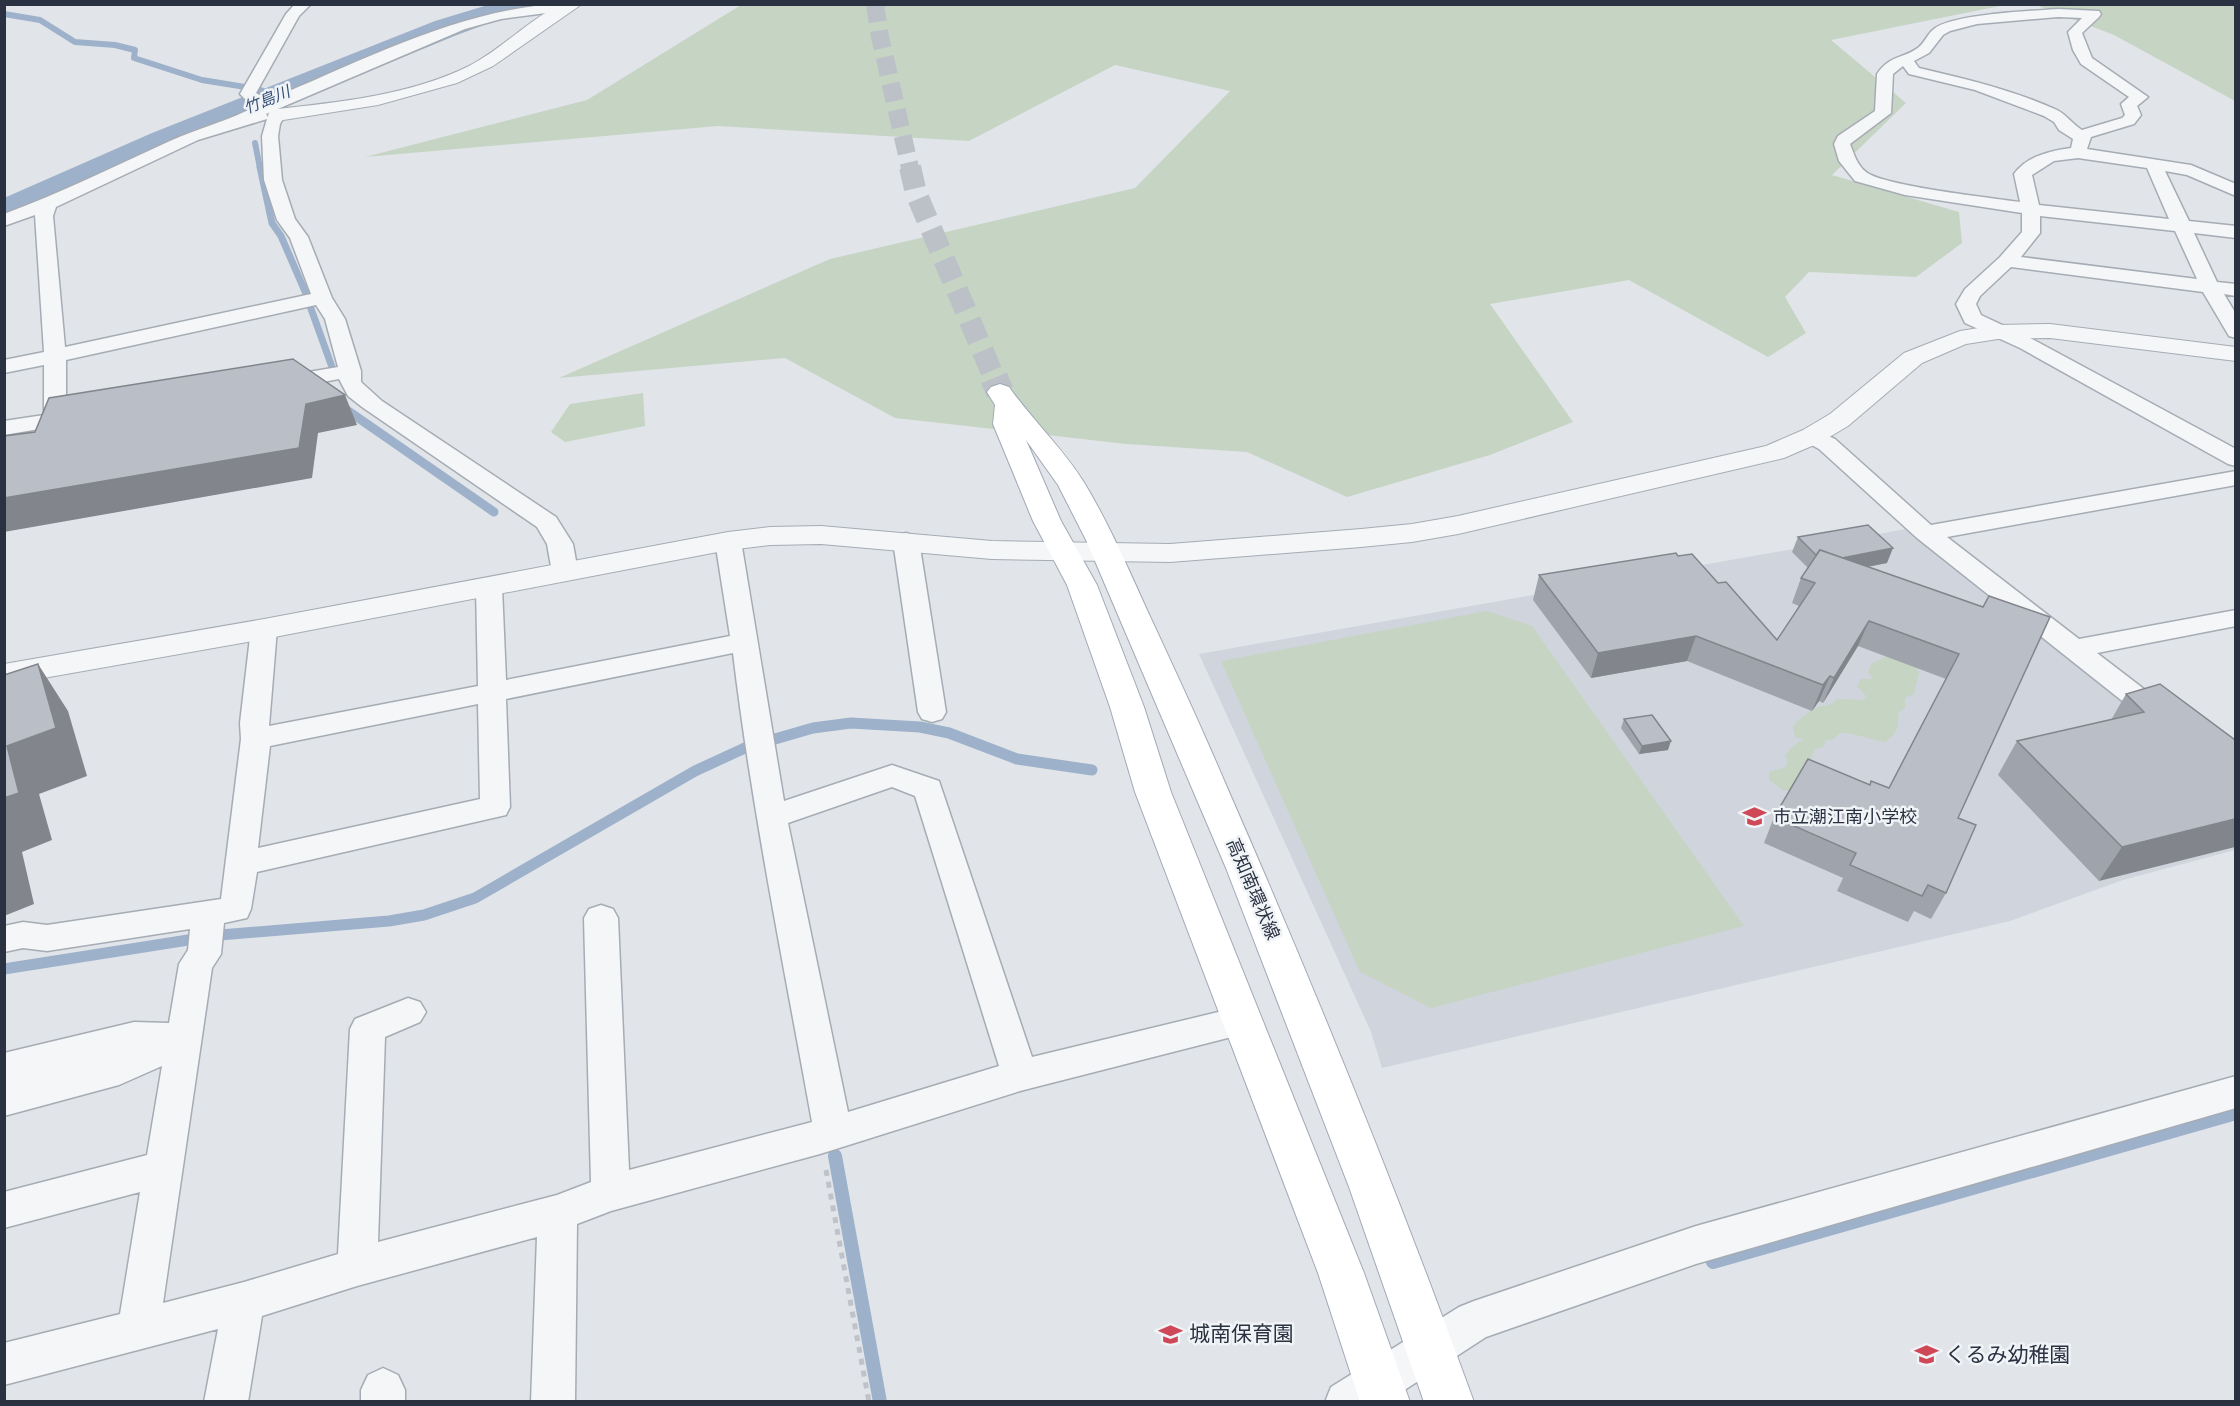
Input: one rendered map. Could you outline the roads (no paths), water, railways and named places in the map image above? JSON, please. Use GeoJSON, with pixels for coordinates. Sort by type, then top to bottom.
{"type":"FeatureCollection","features":[{"type":"Feature","properties":{"kind":"main road","name":"高知南環状線"},"geometry":{"type":"LineString","coordinates":[[1382,1391],[1341,1273],[1153,792],[1127,707],[1082,585],[1047,521],[1006,424],[1003,398],[1059,464],[1106,551],[1264,910],[1431,1348],[1449,1401]]}},
{"type":"Feature","properties":{"kind":"street"},"geometry":{"type":"LineString","coordinates":[[304,4],[292,14],[248,94],[267,106],[392,96],[439,83],[474,70],[571,5]]}},
{"type":"Feature","properties":{"kind":"street"},"geometry":{"type":"LineString","coordinates":[[13,210],[49,203],[162,150],[243,120],[267,106],[460,26],[500,15],[571,5]]}},
{"type":"Feature","properties":{"kind":"street"},"geometry":{"type":"LineString","coordinates":[[1909,64],[1938,32],[1966,21],[2058,13],[2094,14],[2075,32],[2080,50],[2086,61],[2140,97],[2129,104],[2133,115],[2128,121],[2065,153],[2034,163],[2023,174],[2031,209],[2031,233],[2007,261],[1972,294],[1966,304],[1972,319],[2027,344],[2235,459]]}},
{"type":"Feature","properties":{"kind":"street"},"geometry":{"type":"LineString","coordinates":[[2235,191],[2191,170],[2154,166],[2080,145],[2061,119],[2050,113],[1909,64],[1891,66],[1883,83],[1883,113],[1842,144],[1848,161],[1858,174],[1867,180],[1905,190],[2031,209],[2235,232]]}},
{"type":"Feature","properties":{"kind":"street"},"geometry":{"type":"LineString","coordinates":[[267,106],[272,124],[270,136],[273,180],[286,220],[298,237],[321,298],[335,319],[350,371],[348,378],[355,391],[547,522],[560,544],[565,572]]}},
{"type":"Feature","properties":{"kind":"street"},"geometry":{"type":"LineString","coordinates":[[2154,166],[2210,287],[2235,332]]}},
{"type":"Feature","properties":{"kind":"street"},"geometry":{"type":"LineString","coordinates":[[49,203],[44,216],[55,356],[55,420]]}},
{"type":"Feature","properties":{"kind":"street"},"geometry":{"type":"LineString","coordinates":[[2007,261],[2235,290]]}},
{"type":"Feature","properties":{"kind":"street"},"geometry":{"type":"LineString","coordinates":[[4,367],[321,298]]}},
{"type":"Feature","properties":{"kind":"street"},"geometry":{"type":"LineString","coordinates":[[4,675],[264,629],[728,541],[770,536],[821,535],[992,550],[1170,553],[1412,533],[1502,516],[1775,452],[1812,436],[1839,420],[1912,358],[1960,338],[1998,332],[2050,331],[2235,354]]}},
{"type":"Feature","properties":{"kind":"street"},"geometry":{"type":"LineString","coordinates":[[261,386],[350,371]]}},
{"type":"Feature","properties":{"kind":"street"},"geometry":{"type":"LineString","coordinates":[[4,428],[101,412]]}},
{"type":"Feature","properties":{"kind":"street"},"geometry":{"type":"LineString","coordinates":[[1812,436],[1827,444],[1926,533],[2181,732]]}},
{"type":"Feature","properties":{"kind":"street"},"geometry":{"type":"LineString","coordinates":[[1926,533],[2235,478]]}},
{"type":"Feature","properties":{"kind":"street"},"geometry":{"type":"LineString","coordinates":[[728,541],[746,642],[760,756],[826,1135]]}},
{"type":"Feature","properties":{"kind":"street"},"geometry":{"type":"LineString","coordinates":[[906,541],[932,712]]}},
{"type":"Feature","properties":{"kind":"street"},"geometry":{"type":"LineString","coordinates":[[241,864],[495,807],[489,587]]}},
{"type":"Feature","properties":{"kind":"street"},"geometry":{"type":"LineString","coordinates":[[2072,649],[2235,618]]}},
{"type":"Feature","properties":{"kind":"street"},"geometry":{"type":"LineString","coordinates":[[4,939],[23,935],[47,938],[207,928],[235,909],[256,739],[254,723],[264,629]]}},
{"type":"Feature","properties":{"kind":"street"},"geometry":{"type":"LineString","coordinates":[[256,739],[491,690],[746,642]]}},
{"type":"Feature","properties":{"kind":"street"},"geometry":{"type":"LineString","coordinates":[[771,818],[892,776],[928,789],[1020,1075]]}},
{"type":"Feature","properties":{"kind":"street"},"geometry":{"type":"LineString","coordinates":[[602,918],[611,1193]]}},
{"type":"Feature","properties":{"kind":"street"},"geometry":{"type":"LineString","coordinates":[[138,1329],[196,964],[204,954],[207,928]]}},
{"type":"Feature","properties":{"kind":"street"},"geometry":{"type":"LineString","coordinates":[[357,1267],[368,1029],[408,1012]]}},
{"type":"Feature","properties":{"kind":"street"},"geometry":{"type":"LineString","coordinates":[[4,1364],[244,1302],[357,1267],[557,1213],[611,1193],[826,1135],[1020,1075],[1243,1021]]}},
{"type":"Feature","properties":{"kind":"street"},"geometry":{"type":"LineString","coordinates":[[4,1069],[134,1037],[186,1038]]}},
{"type":"Feature","properties":{"kind":"street"},"geometry":{"type":"LineString","coordinates":[[4,1100],[119,1071],[186,1038]]}},
{"type":"Feature","properties":{"kind":"street"},"geometry":{"type":"LineString","coordinates":[[1346,1401],[1382,1391],[1431,1348],[1474,1321],[1696,1245],[2235,1092]]}},
{"type":"Feature","properties":{"kind":"street"},"geometry":{"type":"LineString","coordinates":[[4,1210],[164,1168]]}},
{"type":"Feature","properties":{"kind":"street"},"geometry":{"type":"LineString","coordinates":[[553,1401],[557,1213]]}},
{"type":"Feature","properties":{"kind":"street"},"geometry":{"type":"LineString","coordinates":[[226,1401],[244,1302]]}},
{"type":"Feature","properties":{"kind":"waterway","name":"竹島川"},"geometry":{"type":"LineString","coordinates":[[4,212],[165,141],[446,28],[484,15],[536,4]]}},
{"type":"Feature","properties":{"kind":"waterway"},"geometry":{"type":"LineString","coordinates":[[4,14],[40,20],[75,42],[115,45],[135,50],[134,58],[202,80],[258,89],[276,96]]}},
{"type":"Feature","properties":{"kind":"waterway"},"geometry":{"type":"LineString","coordinates":[[255,143],[260,168]]}},
{"type":"Feature","properties":{"kind":"waterway"},"geometry":{"type":"LineString","coordinates":[[260,167],[272,223],[281,236],[307,296]]}},
{"type":"Feature","properties":{"kind":"waterway"},"geometry":{"type":"LineString","coordinates":[[310,306],[332,367]]}},
{"type":"Feature","properties":{"kind":"waterway"},"geometry":{"type":"LineString","coordinates":[[341,406],[494,512]]}},
{"type":"Feature","properties":{"kind":"waterway"},"geometry":{"type":"LineString","coordinates":[[4,969],[220,935],[389,921],[424,915],[475,898],[695,771],[747,747],[813,728],[851,723],[920,727],[949,733],[1017,759],[1092,770]]}},
{"type":"Feature","properties":{"kind":"waterway"},"geometry":{"type":"LineString","coordinates":[[1713,1262],[2236,1113]]}},
{"type":"Feature","properties":{"kind":"waterway"},"geometry":{"type":"LineString","coordinates":[[835,1156],[880,1402]]}},
{"type":"Feature","properties":{"kind":"tunnel"},"geometry":{"type":"LineString","coordinates":[[875,4],[880,37],[910,168]]}},
{"type":"Feature","properties":{"kind":"tunnel"},"geometry":{"type":"LineString","coordinates":[[910,167],[916,193],[995,380]]}},
{"type":"Feature","properties":{"kind":"tunnel"},"geometry":{"type":"LineString","coordinates":[[994,378],[1000,392]]}},
{"type":"Feature","properties":{"kind":"place","name":"市立潮江南小学校"},"geometry":{"type":"Point","coordinates":[1755,817]}},
{"type":"Feature","properties":{"kind":"place","name":"城南保育園"},"geometry":{"type":"Point","coordinates":[1171,1334]}},
{"type":"Feature","properties":{"kind":"place","name":"くるみ幼稚園"},"geometry":{"type":"Point","coordinates":[1927,1355]}}]}
